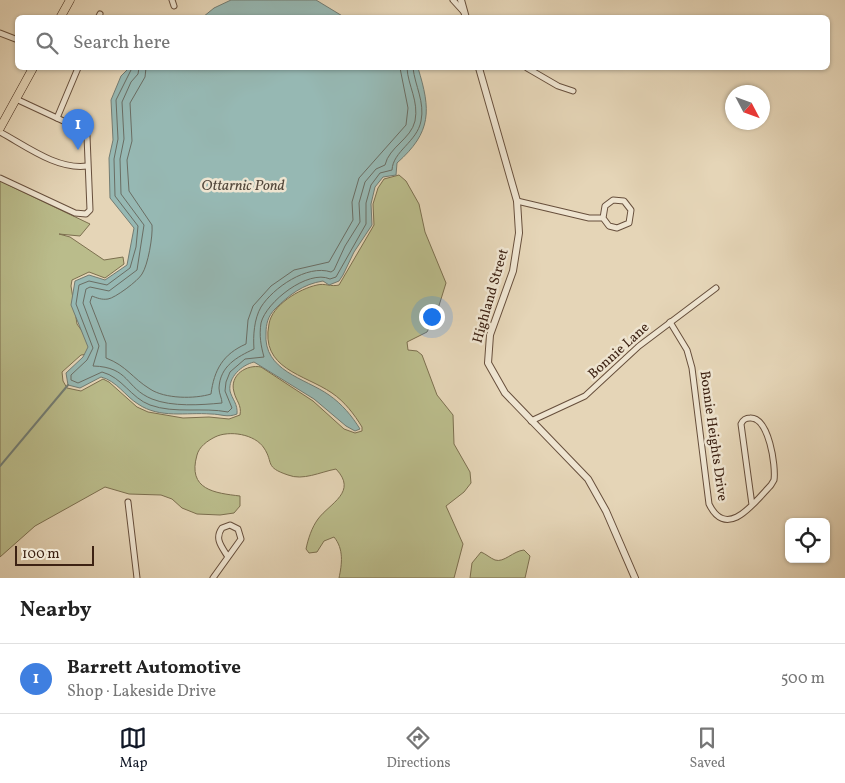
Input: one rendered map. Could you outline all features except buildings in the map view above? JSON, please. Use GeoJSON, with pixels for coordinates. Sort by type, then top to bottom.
{"type":"FeatureCollection","features":[{"type":"Feature","properties":{"kind":"main road"},"geometry":{"type":"LineString","coordinates":[[62,15],[70,0]]}},
{"type":"Feature","properties":{"kind":"main road"},"geometry":{"type":"LineString","coordinates":[[0,128],[32,70]]}},
{"type":"Feature","properties":{"kind":"street"},"geometry":{"type":"LineString","coordinates":[[172,0],[174,6]]}},
{"type":"Feature","properties":{"kind":"street"},"geometry":{"type":"LineString","coordinates":[[453,0],[464,14]]}},
{"type":"Feature","properties":{"kind":"street"},"geometry":{"type":"LineString","coordinates":[[461,0],[464,14]]}},
{"type":"Feature","properties":{"kind":"street"},"geometry":{"type":"LineString","coordinates":[[0,33],[15,39]]}},
{"type":"Feature","properties":{"kind":"street"},"geometry":{"type":"LineString","coordinates":[[57,118],[77,70]]}},
{"type":"Feature","properties":{"kind":"street","name":"Highland Street"},"geometry":{"type":"LineString","coordinates":[[480,70],[517,201],[519,233],[516,259],[494,323],[487,354],[488,363],[497,383],[588,479],[606,510],[635,578]]}},
{"type":"Feature","properties":{"kind":"street"},"geometry":{"type":"LineString","coordinates":[[530,70],[558,86],[573,91]]}},
{"type":"Feature","properties":{"kind":"street"},"geometry":{"type":"LineString","coordinates":[[0,178],[80,215],[86,214],[91,203],[87,166],[87,136],[78,128],[16,99]]}},
{"type":"Feature","properties":{"kind":"street"},"geometry":{"type":"LineString","coordinates":[[0,132],[58,162],[71,167],[87,166]]}},
{"type":"Feature","properties":{"kind":"street"},"geometry":{"type":"LineString","coordinates":[[613,200],[624,202],[631,210],[630,221],[621,228],[610,227],[603,218],[606,206],[613,200]]}},
{"type":"Feature","properties":{"kind":"street"},"geometry":{"type":"LineString","coordinates":[[517,201],[589,218],[603,218]]}},
{"type":"Feature","properties":{"kind":"street","name":"Bonnie Lane"},"geometry":{"type":"LineString","coordinates":[[531,421],[585,396],[629,354],[716,288]]}},
{"type":"Feature","properties":{"kind":"street","name":"Bonnie Heights Drive"},"geometry":{"type":"LineString","coordinates":[[670,322],[687,350],[694,374],[708,504],[718,516],[728,519],[743,514],[752,505],[771,485],[775,474],[767,433],[757,419],[752,417],[743,420],[740,429],[752,505]]}},
{"type":"Feature","properties":{"kind":"street"},"geometry":{"type":"LineString","coordinates":[[128,502],[137,578]]}},
{"type":"Feature","properties":{"kind":"street"},"geometry":{"type":"LineString","coordinates":[[212,578],[239,544],[241,536],[238,529],[230,525],[222,528],[218,536],[218,541],[228,557]]}},
{"type":"Feature","properties":{"kind":"green space"},"geometry":{"type":"Polygon","coordinates":[[[399,175],[406,181],[419,204],[425,232],[446,283],[437,312],[427,332],[407,342],[408,350],[417,351],[422,355],[437,395],[453,415],[454,444],[470,472],[471,483],[464,492],[446,506],[463,544],[454,578],[339,578],[341,552],[334,537],[324,541],[317,552],[309,553],[306,549],[310,533],[316,522],[340,497],[343,491],[342,477],[336,469],[300,477],[280,472],[272,467],[267,453],[260,443],[255,439],[234,434],[221,435],[206,442],[198,452],[195,467],[196,476],[205,488],[240,496],[240,506],[234,513],[220,515],[197,514],[182,508],[172,499],[161,495],[129,494],[105,487],[35,526],[0,557],[0,181],[90,224],[80,236],[59,234],[70,237],[104,260],[123,257],[124,264],[105,278],[89,272],[72,280],[71,286],[77,324],[91,344],[89,354],[81,355],[62,372],[63,381],[67,388],[81,391],[103,379],[137,407],[148,412],[183,418],[209,417],[229,419],[240,415],[240,408],[233,386],[234,380],[245,369],[261,367],[313,401],[344,429],[355,433],[362,431],[362,427],[341,400],[321,386],[297,375],[278,361],[271,351],[268,339],[269,324],[275,310],[287,299],[302,290],[323,284],[339,285],[374,225],[373,204],[378,188],[384,179],[399,175]]]}},
{"type":"Feature","properties":{"kind":"green space"},"geometry":{"type":"Polygon","coordinates":[[[524,550],[530,556],[525,578],[470,578],[472,563],[481,552],[498,560],[524,550]]]}},
{"type":"Feature","properties":{"kind":"water"},"geometry":{"type":"Polygon","coordinates":[[[231,0],[316,0],[341,15],[205,15],[214,8],[231,0]]]}},
{"type":"Feature","properties":{"kind":"water","name":"Ottarnic Pond"},"geometry":{"type":"Polygon","coordinates":[[[127,70],[419,70],[425,96],[426,120],[417,141],[397,163],[396,175],[383,177],[375,187],[371,204],[372,225],[354,252],[343,275],[339,281],[329,285],[323,281],[316,282],[297,291],[273,312],[266,326],[267,346],[271,356],[278,365],[334,399],[354,419],[360,429],[355,431],[346,426],[314,399],[254,362],[237,372],[231,381],[230,391],[236,404],[237,414],[230,416],[155,412],[133,401],[112,382],[101,377],[80,388],[68,385],[66,373],[83,357],[88,347],[71,305],[75,281],[89,275],[105,280],[127,265],[134,228],[110,198],[109,158],[113,140],[111,100],[121,76],[127,70]]]}},
{"type":"Feature","properties":{"kind":"waterway"},"geometry":{"type":"LineString","coordinates":[[0,466],[68,385]]}},
{"type":"Feature","properties":{"kind":"place","name":"Barrett Automotive"},"geometry":{"type":"Point","coordinates":[78,150]}}]}
